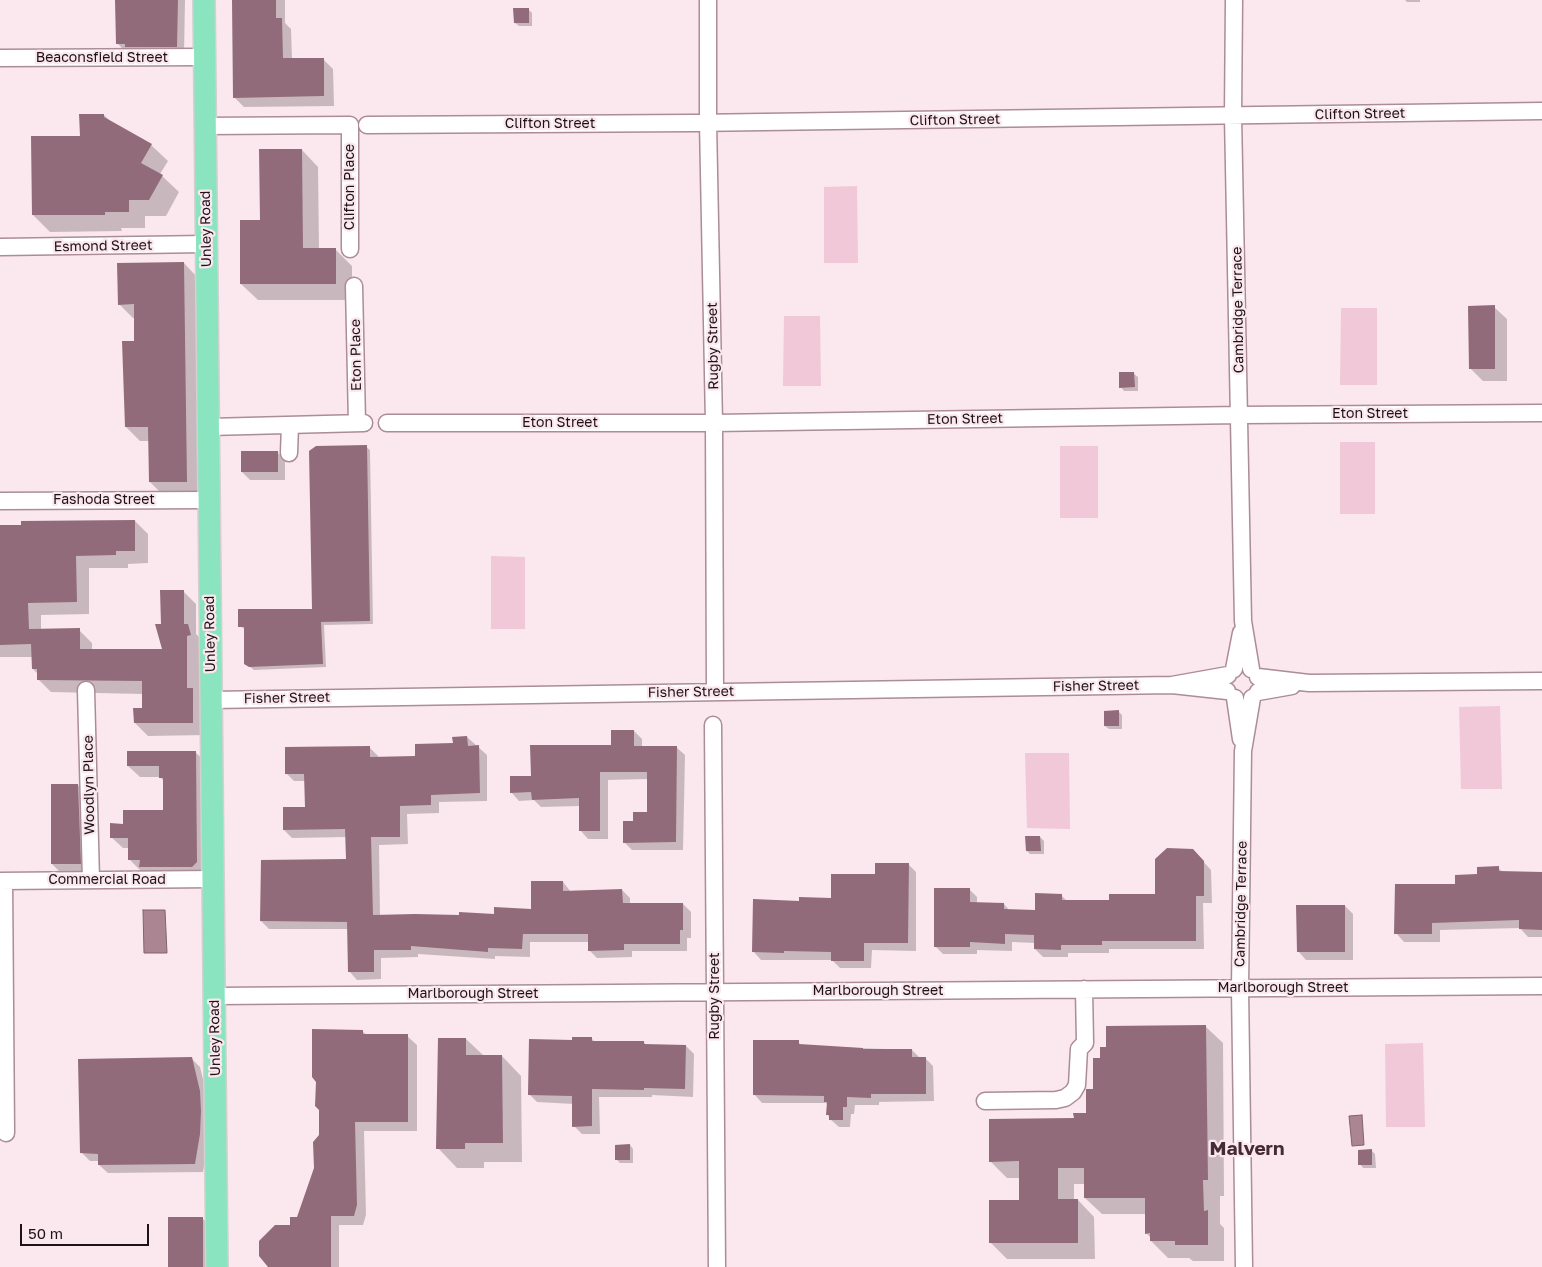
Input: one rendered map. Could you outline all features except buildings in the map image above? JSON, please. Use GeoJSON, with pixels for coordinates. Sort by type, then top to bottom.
{"type":"FeatureCollection","features":[{"type":"Feature","properties":{"kind":"main road","name":"Unley Road"},"geometry":{"type":"LineString","coordinates":[[204,0],[217,1267]]}},
{"type":"Feature","properties":{"kind":"street","name":"Rugby Street"},"geometry":{"type":"LineString","coordinates":[[708,0],[708,122],[714,423],[715,692]]}},
{"type":"Feature","properties":{"kind":"street","name":"Cambridge Terrace"},"geometry":{"type":"LineString","coordinates":[[1234,0],[1233,116],[1244,621],[1255,684],[1243,751],[1240,988],[1244,1267]]}},
{"type":"Feature","properties":{"kind":"street","name":"Beaconsfield Street"},"geometry":{"type":"LineString","coordinates":[[0,58],[204,57]]}},
{"type":"Feature","properties":{"kind":"street","name":"Clifton Street"},"geometry":{"type":"LineString","coordinates":[[367,125],[1542,112]]}},
{"type":"Feature","properties":{"kind":"street","name":"Clifton Place"},"geometry":{"type":"LineString","coordinates":[[205,126],[350,126],[350,249]]}},
{"type":"Feature","properties":{"kind":"street","name":"Esmond Street"},"geometry":{"type":"LineString","coordinates":[[0,247],[206,244]]}},
{"type":"Feature","properties":{"kind":"street","name":"Eton Place"},"geometry":{"type":"LineString","coordinates":[[290,425],[360,423],[354,286]]}},
{"type":"Feature","properties":{"kind":"street","name":"Eton Street"},"geometry":{"type":"LineString","coordinates":[[387,423],[714,423],[1240,415],[1542,414]]}},
{"type":"Feature","properties":{"kind":"street"},"geometry":{"type":"LineString","coordinates":[[209,427],[290,425],[289,452]]}},
{"type":"Feature","properties":{"kind":"street","name":"Fashoda Street"},"geometry":{"type":"LineString","coordinates":[[0,501],[209,500]]}},
{"type":"Feature","properties":{"kind":"street","name":"Cambridge Terrace"},"geometry":{"type":"LineString","coordinates":[[1243,751],[1231,684],[1244,621]]}},
{"type":"Feature","properties":{"kind":"street"},"geometry":{"type":"LineString","coordinates":[[1245,666],[1255,684],[1243,701],[1231,684],[1245,666]]}},
{"type":"Feature","properties":{"kind":"street"},"geometry":{"type":"LineString","coordinates":[[1255,684],[1542,681]]}},
{"type":"Feature","properties":{"kind":"street","name":"Fisher Street"},"geometry":{"type":"LineString","coordinates":[[211,700],[1231,684]]}},
{"type":"Feature","properties":{"kind":"street","name":"Woodlyn Place"},"geometry":{"type":"LineString","coordinates":[[86,690],[91,880]]}},
{"type":"Feature","properties":{"kind":"street","name":"Rugby Street"},"geometry":{"type":"LineString","coordinates":[[713,725],[718,1267]]}},
{"type":"Feature","properties":{"kind":"street","name":"Commercial Road"},"geometry":{"type":"LineString","coordinates":[[2,881],[214,879]]}},
{"type":"Feature","properties":{"kind":"street"},"geometry":{"type":"LineString","coordinates":[[2,881],[6,1133]]}},
{"type":"Feature","properties":{"kind":"street","name":"Marlborough Street"},"geometry":{"type":"LineString","coordinates":[[214,996],[1542,986]]}},
{"type":"Feature","properties":{"kind":"street"},"geometry":{"type":"LineString","coordinates":[[985,1101],[1056,1100],[1065,1098],[1073,1092],[1077,1085],[1079,1049],[1085,1043],[1084,989]]}},
{"type":"Feature","properties":{"kind":"shaded area"},"geometry":{"type":"Polygon","coordinates":[[[857,186],[858,263],[824,263],[824,187],[857,186]]]}},
{"type":"Feature","properties":{"kind":"shaded area"},"geometry":{"type":"Polygon","coordinates":[[[1341,308],[1377,308],[1377,385],[1340,385],[1341,308]]]}},
{"type":"Feature","properties":{"kind":"shaded area"},"geometry":{"type":"Polygon","coordinates":[[[784,316],[820,316],[821,386],[783,386],[784,316]]]}},
{"type":"Feature","properties":{"kind":"shaded area"},"geometry":{"type":"Polygon","coordinates":[[[1340,442],[1375,442],[1375,514],[1340,514],[1340,442]]]}},
{"type":"Feature","properties":{"kind":"shaded area"},"geometry":{"type":"Polygon","coordinates":[[[1060,446],[1098,446],[1098,518],[1060,518],[1060,446]]]}},
{"type":"Feature","properties":{"kind":"shaded area"},"geometry":{"type":"Polygon","coordinates":[[[491,556],[525,557],[525,629],[491,629],[491,556]]]}},
{"type":"Feature","properties":{"kind":"shaded area"},"geometry":{"type":"Polygon","coordinates":[[[1500,706],[1502,789],[1461,789],[1459,707],[1500,706]]]}},
{"type":"Feature","properties":{"kind":"shaded area"},"geometry":{"type":"Polygon","coordinates":[[[1025,753],[1069,753],[1070,829],[1027,828],[1025,753]]]}},
{"type":"Feature","properties":{"kind":"shaded area"},"geometry":{"type":"Polygon","coordinates":[[[143,910],[165,910],[167,953],[144,953],[143,910]]]}},
{"type":"Feature","properties":{"kind":"shaded area"},"geometry":{"type":"Polygon","coordinates":[[[1423,1043],[1425,1127],[1386,1127],[1385,1044],[1423,1043]]]}},
{"type":"Feature","properties":{"kind":"shaded area"},"geometry":{"type":"Polygon","coordinates":[[[1362,1115],[1364,1145],[1352,1146],[1349,1116],[1362,1115]]]}},
{"type":"Feature","properties":{"kind":"district","name":"Malvern"},"geometry":{"type":"Point","coordinates":[1247,1149]}}]}
